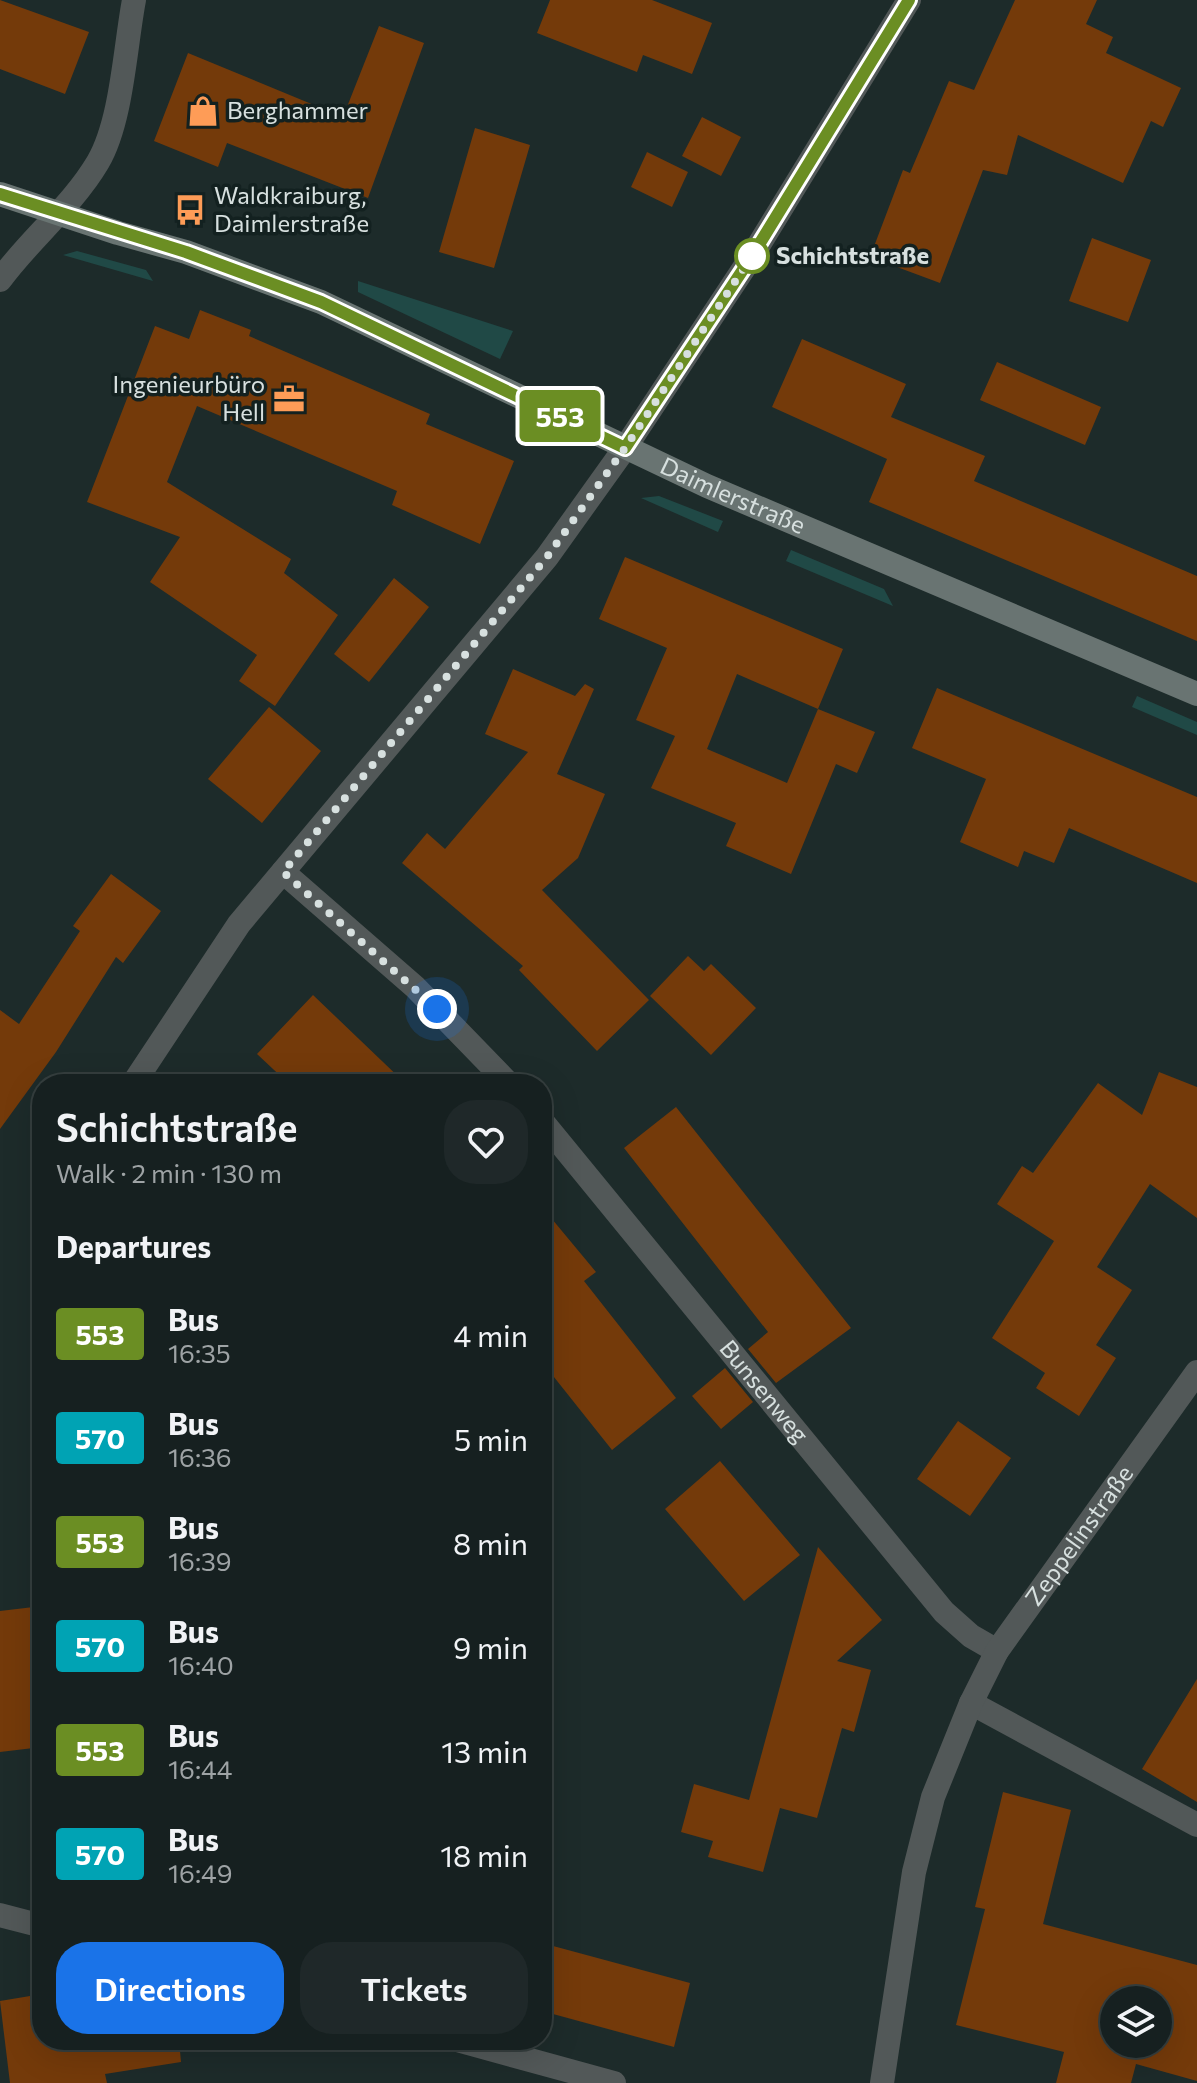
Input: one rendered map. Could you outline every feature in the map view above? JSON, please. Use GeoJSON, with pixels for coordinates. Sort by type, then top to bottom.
{"type":"FeatureCollection","features":[{"type":"Feature","properties":{"kind":"street"},"geometry":{"type":"LineString","coordinates":[[0,280],[100,158],[114,115],[134,0]]}},
{"type":"Feature","properties":{"kind":"street"},"geometry":{"type":"LineString","coordinates":[[139,1074],[203,975],[283,872],[547,557],[625,448],[752,256],[909,0]]}},
{"type":"Feature","properties":{"kind":"street","name":"Daimlerstraße"},"geometry":{"type":"LineString","coordinates":[[0,194],[186,252],[321,302],[707,486],[1197,694]]}},
{"type":"Feature","properties":{"kind":"street"},"geometry":{"type":"LineString","coordinates":[[283,872],[415,987],[499,1074]]}},
{"type":"Feature","properties":{"kind":"street","name":"Bunsenweg"},"geometry":{"type":"LineString","coordinates":[[552,1133],[944,1612],[971,1636],[997,1651]]}},
{"type":"Feature","properties":{"kind":"street","name":"Zeppelinstraße"},"geometry":{"type":"LineString","coordinates":[[882,2083],[914,1872],[933,1797],[971,1703],[997,1651],[1197,1372]]}},
{"type":"Feature","properties":{"kind":"street"},"geometry":{"type":"LineString","coordinates":[[971,1703],[1197,1825]]}},
{"type":"Feature","properties":{"kind":"street"},"geometry":{"type":"LineString","coordinates":[[0,1915],[32,1923]]}},
{"type":"Feature","properties":{"kind":"street"},"geometry":{"type":"LineString","coordinates":[[494,2050],[614,2083]]}},
{"type":"Feature","properties":{"kind":"shaded area"},"geometry":{"type":"Polygon","coordinates":[[[77,251],[146,270],[153,281],[63,255],[77,251]]]}},
{"type":"Feature","properties":{"kind":"shaded area"},"geometry":{"type":"Polygon","coordinates":[[[358,281],[513,331],[500,359],[358,292],[358,281]]]}},
{"type":"Feature","properties":{"kind":"shaded area"},"geometry":{"type":"Polygon","coordinates":[[[659,496],[723,521],[718,532],[641,498],[659,496]]]}},
{"type":"Feature","properties":{"kind":"shaded area"},"geometry":{"type":"Polygon","coordinates":[[[791,550],[884,589],[893,606],[786,561],[791,550]]]}},
{"type":"Feature","properties":{"kind":"shaded area"},"geometry":{"type":"Polygon","coordinates":[[[1137,696],[1197,722],[1197,735],[1132,707],[1137,696]]]}},
{"type":"Feature","properties":{"kind":"building"},"geometry":{"type":"Polygon","coordinates":[[[0,0],[89,32],[65,94],[0,69],[0,0]]]}},
{"type":"Feature","properties":{"kind":"building"},"geometry":{"type":"Polygon","coordinates":[[[550,0],[652,0],[712,23],[692,74],[643,55],[637,72],[537,33],[550,0]]]}},
{"type":"Feature","properties":{"kind":"building"},"geometry":{"type":"Polygon","coordinates":[[[1015,0],[1097,0],[1086,24],[1113,37],[1106,53],[1181,88],[1163,127],[1151,121],[1123,183],[1018,135],[1007,175],[983,170],[940,283],[870,257],[903,170],[910,173],[949,81],[974,90],[1015,0]]]}},
{"type":"Feature","properties":{"kind":"building"},"geometry":{"type":"Polygon","coordinates":[[[379,26],[424,43],[368,198],[227,143],[218,167],[154,141],[188,53],[343,117],[379,26]]]}},
{"type":"Feature","properties":{"kind":"building"},"geometry":{"type":"Polygon","coordinates":[[[702,117],[741,137],[721,176],[682,156],[702,117]]]}},
{"type":"Feature","properties":{"kind":"building"},"geometry":{"type":"Polygon","coordinates":[[[475,128],[530,145],[494,268],[439,252],[475,128]]]}},
{"type":"Feature","properties":{"kind":"building"},"geometry":{"type":"Polygon","coordinates":[[[647,152],[688,172],[672,207],[631,187],[647,152]]]}},
{"type":"Feature","properties":{"kind":"building"},"geometry":{"type":"Polygon","coordinates":[[[1092,238],[1151,260],[1128,322],[1069,301],[1092,238]]]}},
{"type":"Feature","properties":{"kind":"building"},"geometry":{"type":"Polygon","coordinates":[[[200,310],[251,330],[249,336],[430,414],[426,424],[514,461],[480,544],[392,505],[397,491],[197,406],[167,482],[291,559],[284,573],[338,615],[275,706],[239,681],[257,655],[150,582],[180,537],[87,502],[155,326],[189,339],[200,310]]]}},
{"type":"Feature","properties":{"kind":"building"},"geometry":{"type":"Polygon","coordinates":[[[802,339],[906,384],[891,417],[985,456],[974,481],[1197,576],[1197,641],[869,502],[887,459],[772,407],[802,339]]]}},
{"type":"Feature","properties":{"kind":"building"},"geometry":{"type":"Polygon","coordinates":[[[997,362],[1101,407],[1085,445],[980,400],[997,362]]]}},
{"type":"Feature","properties":{"kind":"building"},"geometry":{"type":"Polygon","coordinates":[[[625,557],[843,649],[818,709],[875,732],[857,773],[836,764],[791,874],[726,846],[736,823],[651,788],[675,736],[636,720],[667,648],[599,619],[625,557]],[[737,674],[707,749],[787,783],[818,709],[737,674]]]}},
{"type":"Feature","properties":{"kind":"building"},"geometry":{"type":"Polygon","coordinates":[[[394,578],[429,607],[369,682],[334,654],[394,578]]]}},
{"type":"Feature","properties":{"kind":"building"},"geometry":{"type":"Polygon","coordinates":[[[513,669],[575,696],[585,684],[594,689],[557,774],[605,794],[578,858],[542,890],[649,1000],[597,1051],[519,970],[523,966],[402,863],[427,833],[445,849],[528,752],[485,734],[513,669]]]}},
{"type":"Feature","properties":{"kind":"building"},"geometry":{"type":"Polygon","coordinates":[[[937,688],[1197,797],[1197,883],[1069,828],[1054,863],[1024,851],[1018,867],[960,842],[986,779],[912,748],[937,688]]]}},
{"type":"Feature","properties":{"kind":"building"},"geometry":{"type":"Polygon","coordinates":[[[269,707],[321,751],[262,823],[208,779],[269,707]]]}},
{"type":"Feature","properties":{"kind":"building"},"geometry":{"type":"Polygon","coordinates":[[[111,874],[161,911],[123,963],[116,957],[56,1052],[40,1074],[32,1074],[32,1085],[0,1129],[0,1010],[19,1024],[80,931],[73,926],[111,874]]]}},
{"type":"Feature","properties":{"kind":"building"},"geometry":{"type":"Polygon","coordinates":[[[688,956],[704,971],[711,964],[756,1008],[711,1055],[650,996],[688,956]]]}},
{"type":"Feature","properties":{"kind":"building"},"geometry":{"type":"Polygon","coordinates":[[[313,995],[396,1074],[278,1074],[257,1054],[313,995]]]}},
{"type":"Feature","properties":{"kind":"building"},"geometry":{"type":"Polygon","coordinates":[[[1159,1072],[1197,1087],[1197,1218],[1150,1184],[1097,1267],[1132,1290],[1096,1345],[1116,1358],[1079,1416],[1036,1388],[1045,1373],[992,1338],[1054,1241],[997,1204],[1022,1166],[1033,1173],[1098,1083],[1142,1115],[1159,1072]]]}},
{"type":"Feature","properties":{"kind":"building"},"geometry":{"type":"Polygon","coordinates":[[[676,1107],[851,1328],[776,1383],[748,1349],[768,1332],[624,1148],[676,1107]]]}},
{"type":"Feature","properties":{"kind":"building"},"geometry":{"type":"Polygon","coordinates":[[[552,1219],[596,1272],[584,1281],[676,1398],[612,1450],[552,1375],[552,1219]]]}},
{"type":"Feature","properties":{"kind":"building"},"geometry":{"type":"Polygon","coordinates":[[[725,1368],[753,1402],[721,1429],[692,1396],[725,1368]]]}},
{"type":"Feature","properties":{"kind":"building"},"geometry":{"type":"Polygon","coordinates":[[[958,1421],[1011,1458],[970,1516],[917,1479],[958,1421]]]}},
{"type":"Feature","properties":{"kind":"building"},"geometry":{"type":"Polygon","coordinates":[[[720,1461],[800,1555],[744,1601],[665,1509],[720,1461]]]}},
{"type":"Feature","properties":{"kind":"building"},"geometry":{"type":"Polygon","coordinates":[[[818,1547],[882,1620],[837,1661],[871,1670],[854,1732],[842,1728],[817,1818],[780,1808],[763,1872],[708,1857],[713,1841],[681,1832],[694,1784],[749,1800],[818,1547]]]}},
{"type":"Feature","properties":{"kind":"building"},"geometry":{"type":"Polygon","coordinates":[[[32,1607],[32,1748],[0,1752],[0,1611],[32,1607]]]}},
{"type":"Feature","properties":{"kind":"building"},"geometry":{"type":"Polygon","coordinates":[[[1197,1679],[1197,1802],[1142,1769],[1197,1679]]]}},
{"type":"Feature","properties":{"kind":"building"},"geometry":{"type":"Polygon","coordinates":[[[1003,1792],[1071,1810],[1043,1924],[1197,1965],[1197,2081],[1136,2064],[1131,2083],[1056,2083],[1064,2052],[956,2025],[985,1909],[975,1907],[1003,1792]]]}},
{"type":"Feature","properties":{"kind":"building"},"geometry":{"type":"Polygon","coordinates":[[[552,1946],[690,1983],[674,2047],[552,2014],[552,1946]]]}},
{"type":"Feature","properties":{"kind":"building"},"geometry":{"type":"Polygon","coordinates":[[[32,1996],[32,2050],[180,2050],[181,2062],[105,2074],[107,2083],[10,2083],[0,2001],[32,1996]]]}},
{"type":"Feature","properties":{"kind":"bus line","name":"553"},"geometry":{"type":"LineString","coordinates":[[0,194],[186,252],[321,302],[625,448],[752,256],[909,0]]}},
{"type":"Feature","properties":{"kind":"place","name":"Berghammer"},"geometry":{"type":"Point","coordinates":[203,111]}},
{"type":"Feature","properties":{"kind":"place","name":"Waldkraiburg, Daimlerstraße"},"geometry":{"type":"Point","coordinates":[190,210]}},
{"type":"Feature","properties":{"kind":"place","name":"Schichtstraße"},"geometry":{"type":"Point","coordinates":[752,256]}},
{"type":"Feature","properties":{"kind":"place","name":"Ingenieurbüro Hell"},"geometry":{"type":"Point","coordinates":[289,399]}},
{"type":"Feature","properties":{"kind":"route"},"geometry":{"type":"LineString","coordinates":[[437,1009],[283,872],[547,557],[625,448],[752,256]]}}]}
